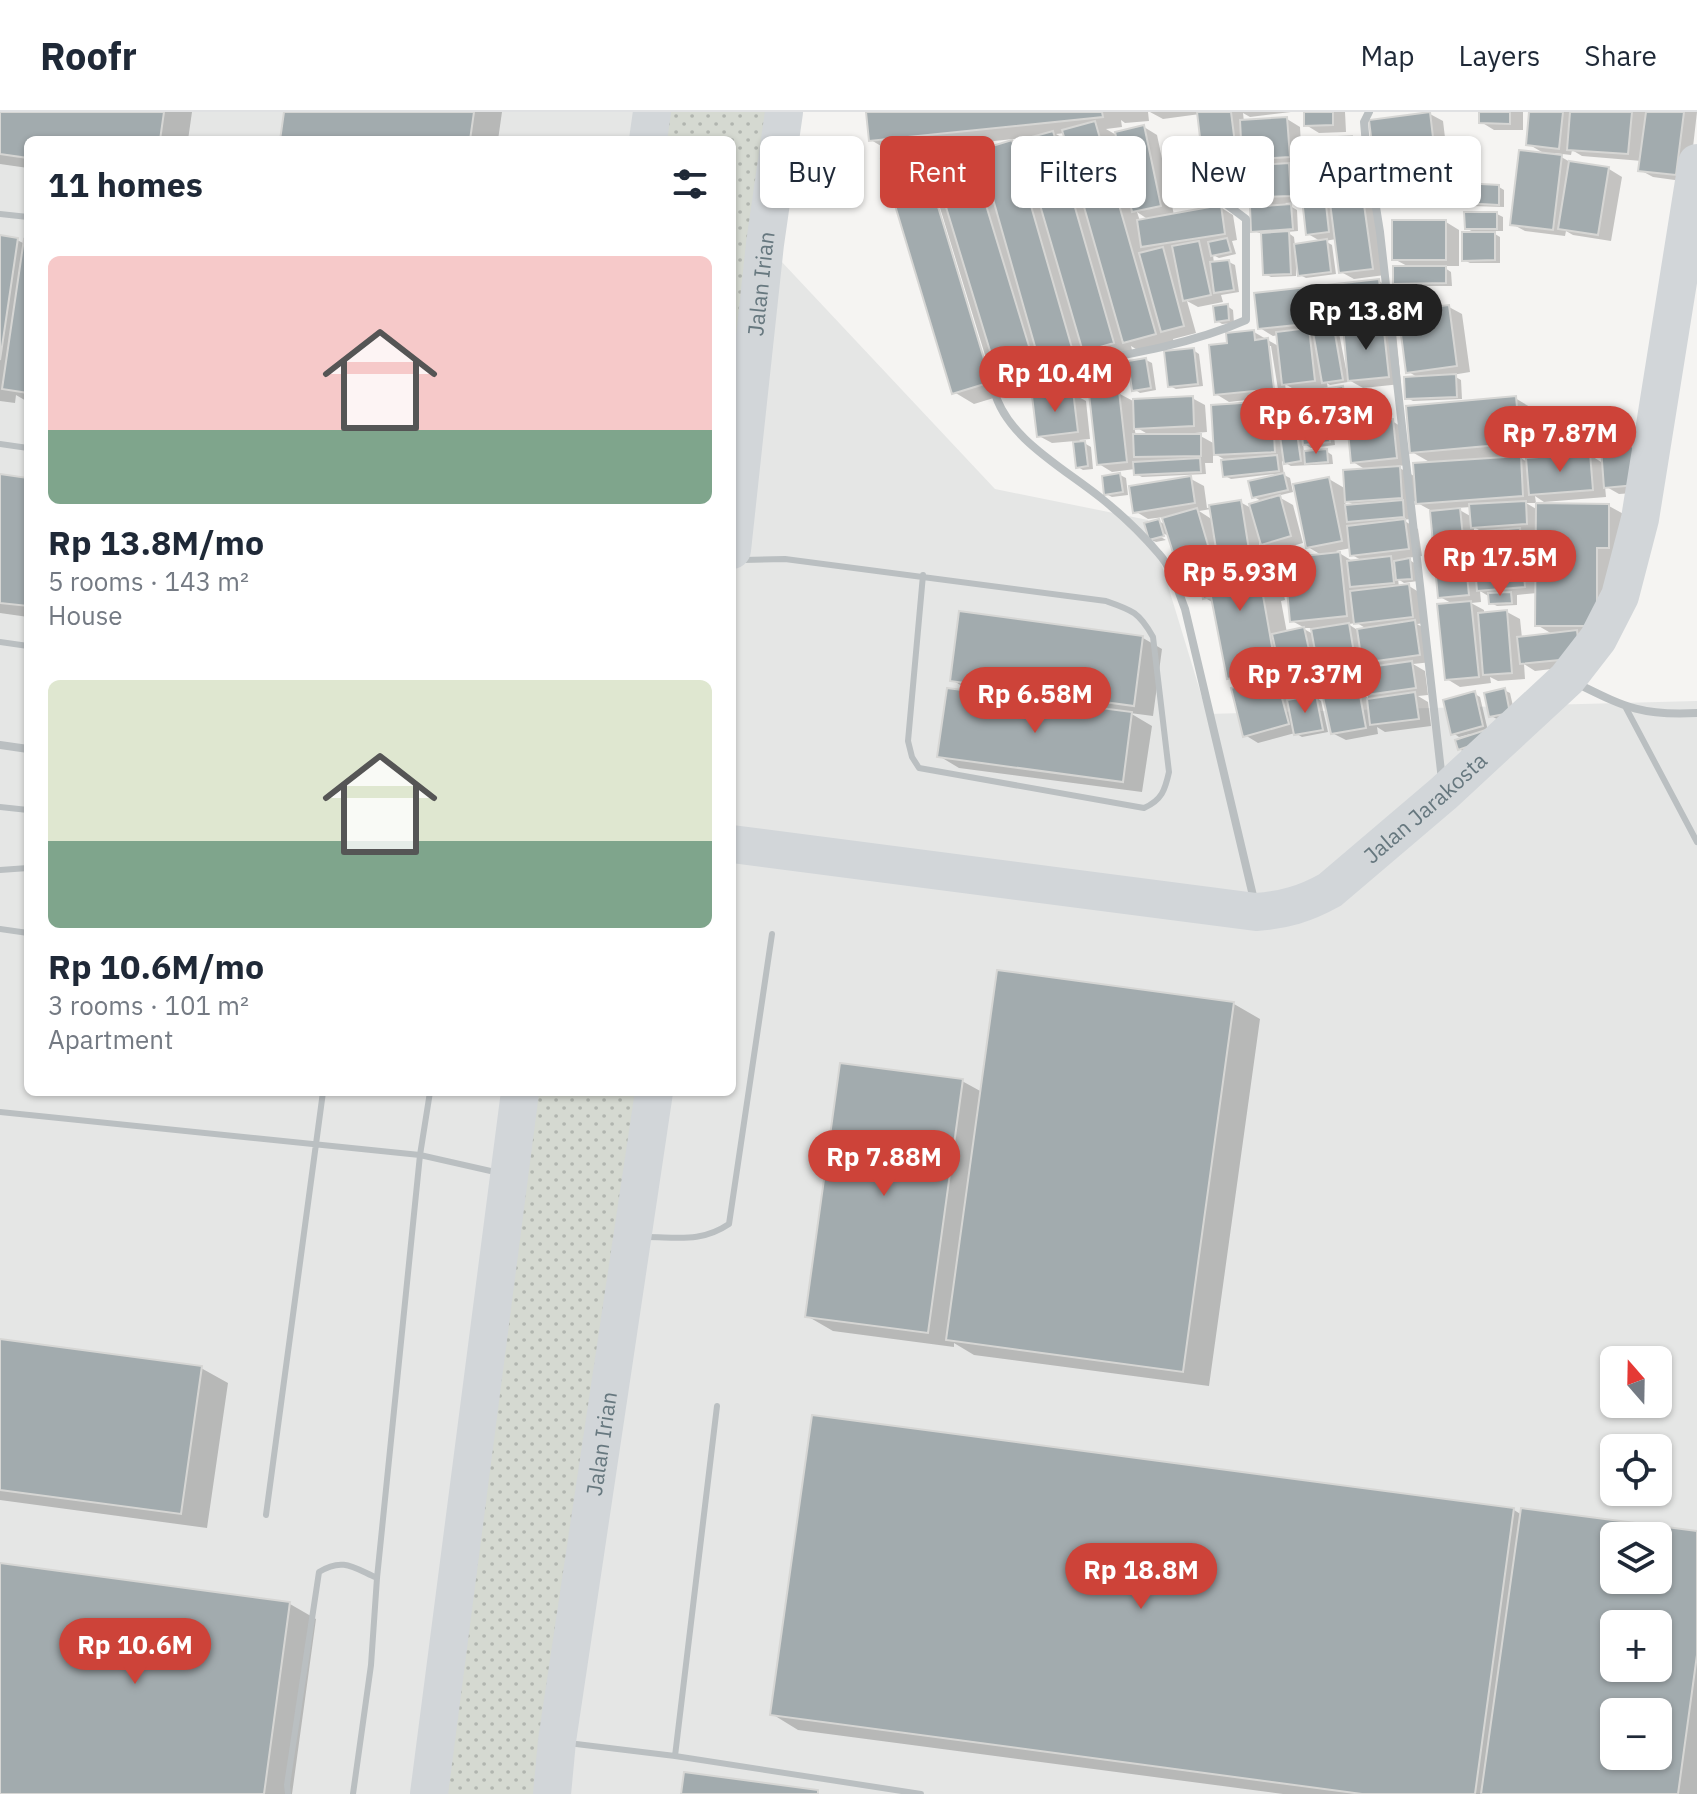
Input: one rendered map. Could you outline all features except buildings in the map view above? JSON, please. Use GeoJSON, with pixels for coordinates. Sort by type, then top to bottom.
{"type":"FeatureCollection","features":[{"type":"Feature","properties":{"kind":"street"},"geometry":{"type":"LineString","coordinates":[[649,136],[652,112]]}},
{"type":"Feature","properties":{"kind":"street","name":"Jalan Irian"},"geometry":{"type":"LineString","coordinates":[[736,513],[765,244],[784,112]]}},
{"type":"Feature","properties":{"kind":"street"},"geometry":{"type":"LineString","coordinates":[[1369,112],[1364,122],[1366,145],[1380,232],[1444,793]]}},
{"type":"Feature","properties":{"kind":"street","name":"Jalan Jarakosta"},"geometry":{"type":"LineString","coordinates":[[736,845],[1256,912],[1285,910],[1330,890],[1444,793],[1567,679],[1598,639],[1620,596],[1636,535],[1697,163]]}},
{"type":"Feature","properties":{"kind":"street"},"geometry":{"type":"LineString","coordinates":[[1234,208],[1246,219],[1246,320],[1203,337],[1019,374],[994,390],[998,405],[1016,432],[1104,501],[1161,555],[1173,578],[1185,609],[1256,912]]}},
{"type":"Feature","properties":{"kind":"street"},"geometry":{"type":"LineString","coordinates":[[1567,679],[1626,708],[1663,715],[1697,713]]}},
{"type":"Feature","properties":{"kind":"street"},"geometry":{"type":"LineString","coordinates":[[0,745],[24,748]]}},
{"type":"Feature","properties":{"kind":"street"},"geometry":{"type":"LineString","coordinates":[[429,1794],[520,1096]]}},
{"type":"Feature","properties":{"kind":"street","name":"Jalan Irian"},"geometry":{"type":"LineString","coordinates":[[552,1794],[557,1741],[653,1096]]}},
{"type":"Feature","properties":{"kind":"lane"},"geometry":{"type":"LineString","coordinates":[[0,214],[24,217]]}},
{"type":"Feature","properties":{"kind":"lane"},"geometry":{"type":"LineString","coordinates":[[0,444],[24,447]]}},
{"type":"Feature","properties":{"kind":"lane"},"geometry":{"type":"LineString","coordinates":[[736,560],[785,559],[923,575],[1106,601],[1134,610],[1144,620],[1153,637],[1169,772],[1166,789],[1157,802],[1144,808],[919,768],[908,741],[923,575]]}},
{"type":"Feature","properties":{"kind":"lane"},"geometry":{"type":"LineString","coordinates":[[0,642],[24,645]]}},
{"type":"Feature","properties":{"kind":"lane"},"geometry":{"type":"LineString","coordinates":[[1626,708],[1697,842]]}},
{"type":"Feature","properties":{"kind":"lane"},"geometry":{"type":"LineString","coordinates":[[0,807],[24,810]]}},
{"type":"Feature","properties":{"kind":"lane"},"geometry":{"type":"LineString","coordinates":[[0,870],[24,868]]}},
{"type":"Feature","properties":{"kind":"lane"},"geometry":{"type":"LineString","coordinates":[[0,929],[24,932]]}},
{"type":"Feature","properties":{"kind":"lane"},"geometry":{"type":"LineString","coordinates":[[632,1237],[700,1238],[716,1233],[729,1224],[772,934]]}},
{"type":"Feature","properties":{"kind":"lane"},"geometry":{"type":"LineString","coordinates":[[266,1515],[323,1096]]}},
{"type":"Feature","properties":{"kind":"lane"},"geometry":{"type":"LineString","coordinates":[[353,1794],[371,1665],[420,1155],[429,1096]]}},
{"type":"Feature","properties":{"kind":"lane"},"geometry":{"type":"LineString","coordinates":[[0,1112],[420,1155],[511,1177]]}},
{"type":"Feature","properties":{"kind":"lane"},"geometry":{"type":"LineString","coordinates":[[675,1756],[717,1406]]}},
{"type":"Feature","properties":{"kind":"lane"},"geometry":{"type":"LineString","coordinates":[[288,1794],[319,1572],[341,1562],[377,1578]]}},
{"type":"Feature","properties":{"kind":"lane"},"geometry":{"type":"LineString","coordinates":[[557,1741],[921,1794]]}},
{"type":"Feature","properties":{"kind":"shaded area"},"geometry":{"type":"Polygon","coordinates":[[[0,112],[784,112],[781,136],[760,136],[760,208],[770,208],[765,244],[995,489],[1148,520],[1207,714],[1697,701],[1697,1794],[0,1794],[0,112]]]}},
{"type":"Feature","properties":{"kind":"shaded area"},"geometry":{"type":"Polygon","coordinates":[[[652,112],[784,112],[781,136],[760,136],[760,208],[773,208],[736,516],[736,136],[649,136],[652,112]]]}},
{"type":"Feature","properties":{"kind":"shaded area"},"geometry":{"type":"Polygon","coordinates":[[[516,1096],[653,1096],[552,1794],[429,1794],[516,1096]]]}}]}
